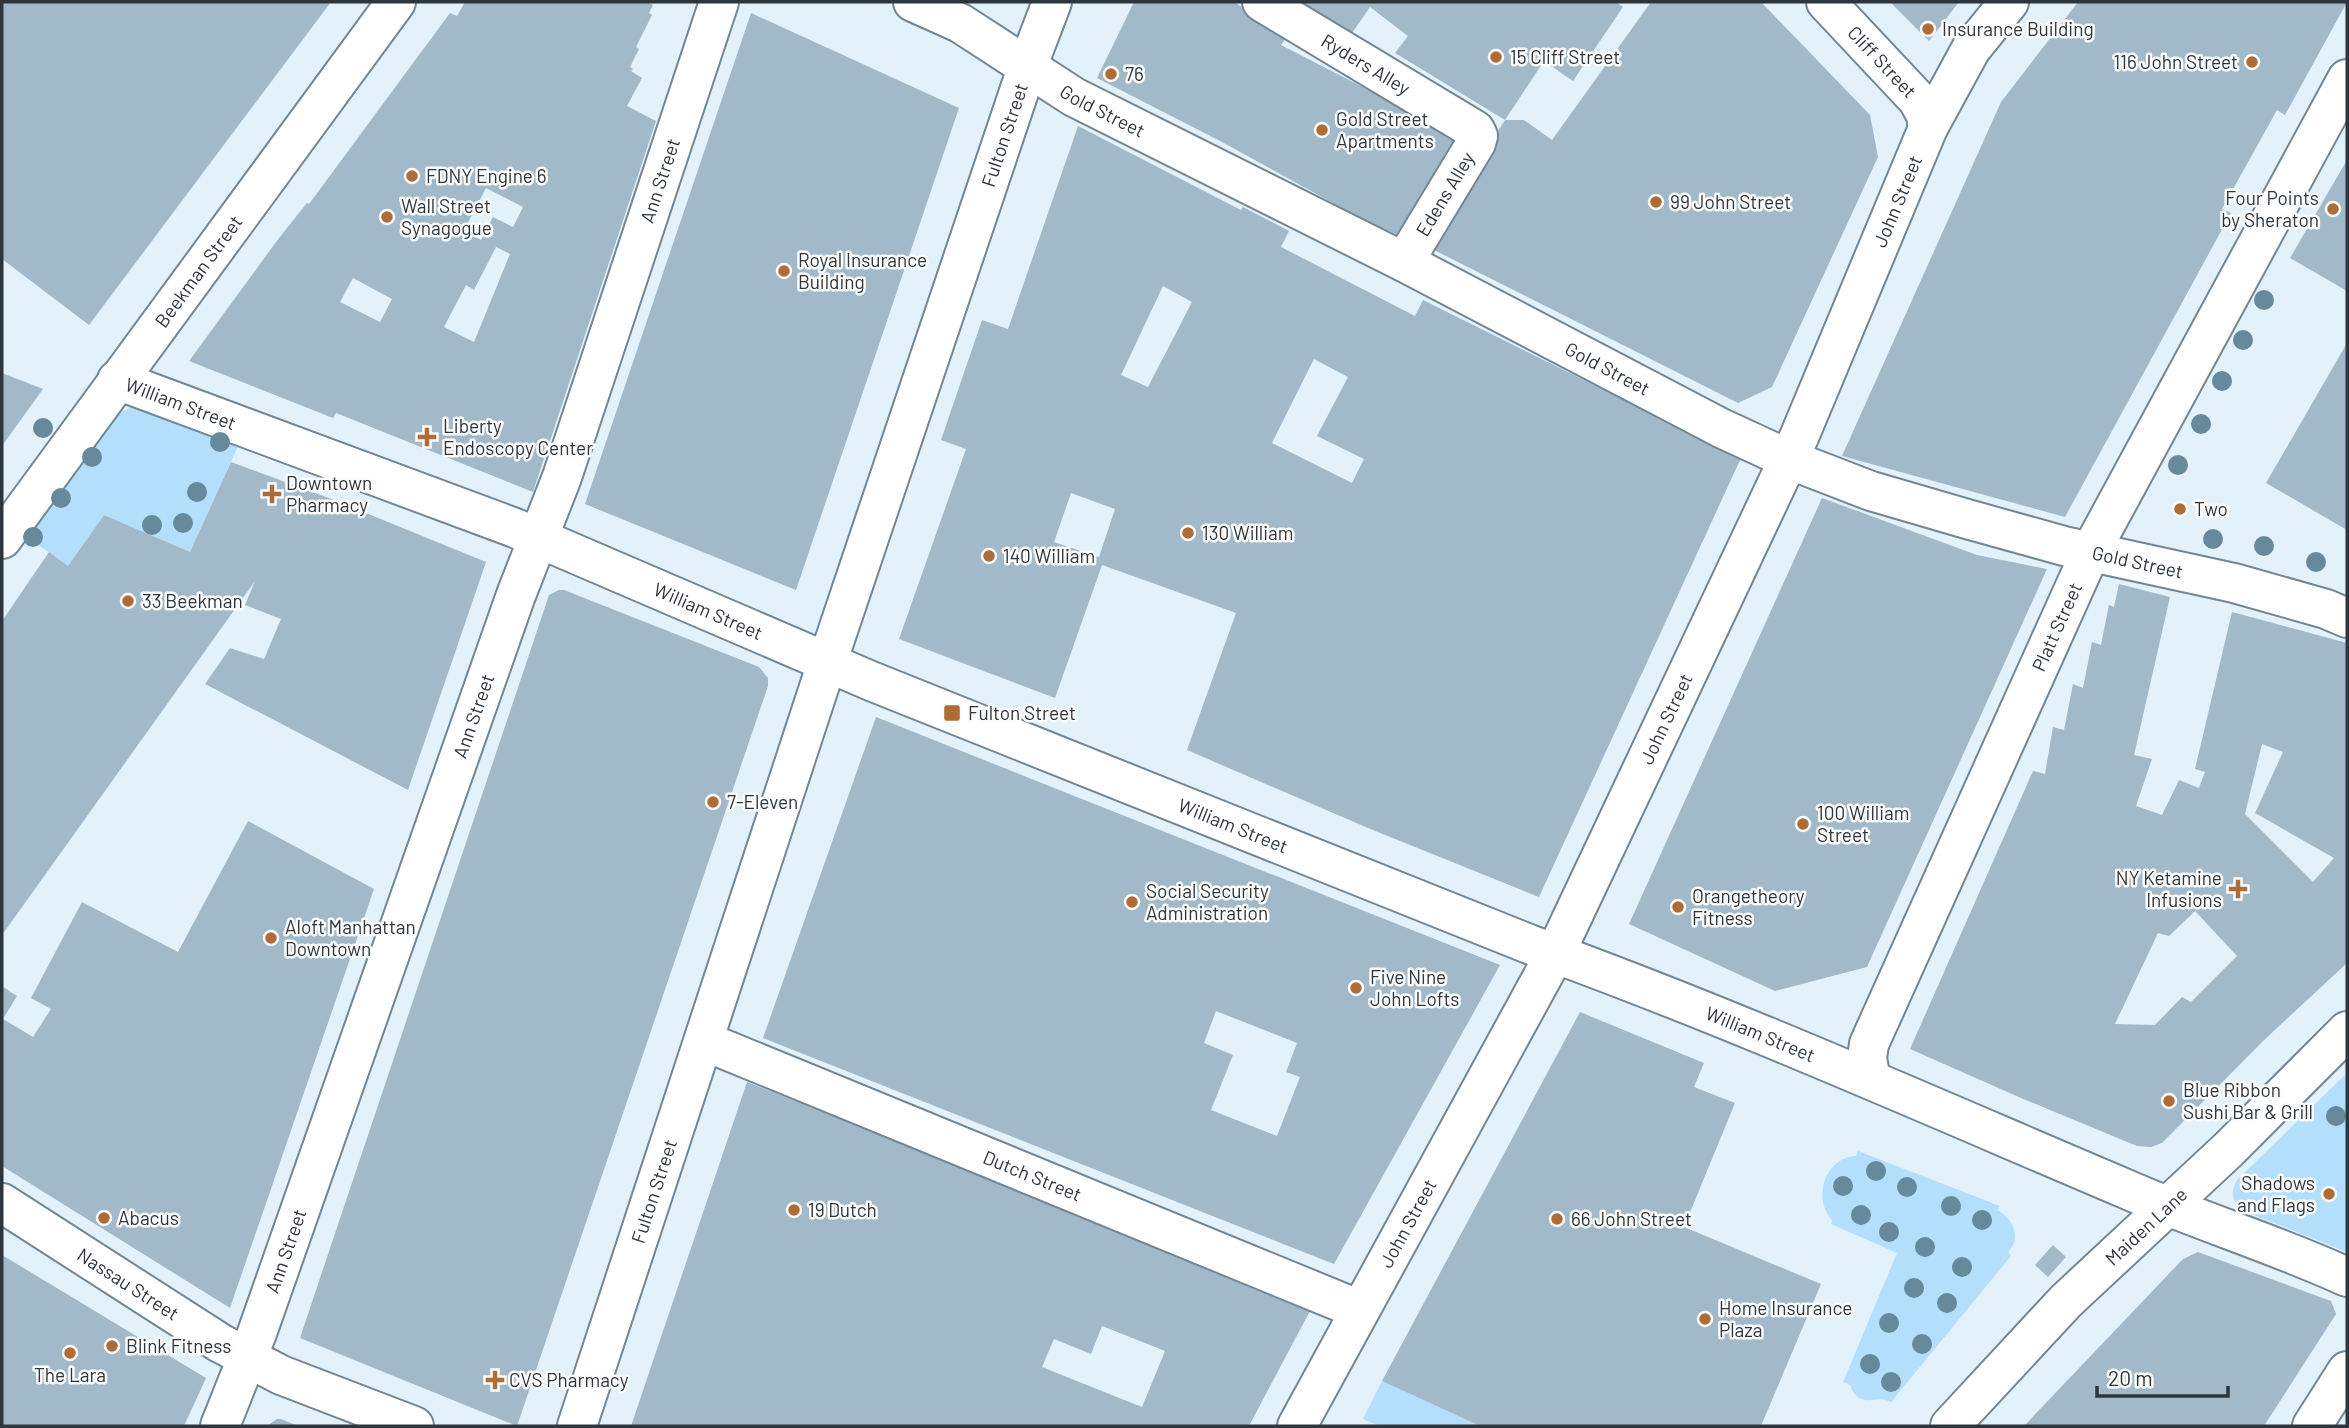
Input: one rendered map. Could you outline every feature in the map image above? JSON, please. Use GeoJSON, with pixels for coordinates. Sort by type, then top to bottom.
{"type":"FeatureCollection","features":[{"type":"Feature","properties":{"kind":"street","name":"Beekman Street"},"geometry":{"type":"LineString","coordinates":[[2,539],[396,2]]}},
{"type":"Feature","properties":{"kind":"street","name":"Ann Street"},"geometry":{"type":"LineString","coordinates":[[220,1426],[248,1358],[516,595],[562,477],[719,2]]}},
{"type":"Feature","properties":{"kind":"street","name":"Gold Street"},"geometry":{"type":"LineString","coordinates":[[913,2],[960,23],[1074,97],[1404,262],[1721,428],[1788,459],[1871,491],[1992,526],[2234,583],[2326,609],[2347,618]]}},
{"type":"Feature","properties":{"kind":"street","name":"Fulton Street"},"geometry":{"type":"LineString","coordinates":[[577,1426],[827,663],[1028,65],[1052,2]]}},
{"type":"Feature","properties":{"kind":"street","name":"Ryders Alley"},"geometry":{"type":"LineString","coordinates":[[1262,2],[1471,126]]}},
{"type":"Feature","properties":{"kind":"street","name":"Cliff Street"},"geometry":{"type":"LineString","coordinates":[[1826,2],[1919,100],[1928,128]]}},
{"type":"Feature","properties":{"kind":"street","name":"John Street"},"geometry":{"type":"LineString","coordinates":[[1297,1426],[1555,954],[1788,459],[1928,128],[1971,49],[2009,2]]}},
{"type":"Feature","properties":{"kind":"street","name":"Platt Street"},"geometry":{"type":"LineString","coordinates":[[1871,1080],[1867,1058],[1869,1044],[2091,551],[2347,79]]}},
{"type":"Feature","properties":{"kind":"street","name":"Edens Alley"},"geometry":{"type":"LineString","coordinates":[[1404,262],[1476,143],[1478,136],[1471,126]]}},
{"type":"Feature","properties":{"kind":"street","name":"William Street"},"geometry":{"type":"LineString","coordinates":[[117,380],[538,537],[827,663],[1871,1080],[2165,1206],[2347,1277]]}},
{"type":"Feature","properties":{"kind":"street","name":"Maiden Lane"},"geometry":{"type":"LineString","coordinates":[[1950,1426],[2066,1301],[2228,1150],[2347,1031]]}},
{"type":"Feature","properties":{"kind":"street","name":"Dutch Street"},"geometry":{"type":"LineString","coordinates":[[704,1041],[1360,1310]]}},
{"type":"Feature","properties":{"kind":"street","name":"Nassau Street"},"geometry":{"type":"LineString","coordinates":[[2,1203],[220,1343],[281,1375],[414,1426]]}},
{"type":"Feature","properties":{"kind":"street"},"geometry":{"type":"LineString","coordinates":[[2312,1426],[2347,1371]]}},
{"type":"Feature","properties":{"kind":"shaded area"},"geometry":{"type":"Polygon","coordinates":[[[136,405],[239,444],[190,552],[104,515],[68,566],[26,536],[119,413],[136,405]]]}},
{"type":"Feature","properties":{"kind":"shaded area"},"geometry":{"type":"Polygon","coordinates":[[[2347,1073],[2347,1252],[2241,1210],[2234,1199],[2233,1188],[2237,1180],[2347,1073]]]}},
{"type":"Feature","properties":{"kind":"shaded area"},"geometry":{"type":"Polygon","coordinates":[[[1858,1151],[2000,1206],[1997,1210],[2011,1223],[2015,1235],[2008,1252],[2011,1256],[1891,1402],[1863,1400],[1854,1393],[1850,1385],[1843,1382],[1897,1253],[1831,1224],[1832,1220],[1826,1211],[1823,1201],[1825,1180],[1836,1163],[1856,1156],[1858,1151]]]}},
{"type":"Feature","properties":{"kind":"shaded area"},"geometry":{"type":"Polygon","coordinates":[[[1382,1381],[1480,1426],[1380,1426],[1363,1419],[1382,1381]]]}},
{"type":"Feature","properties":{"kind":"building"},"geometry":{"type":"Polygon","coordinates":[[[2,2],[331,2],[89,325],[2,259],[2,2]]]}},
{"type":"Feature","properties":{"kind":"building"},"geometry":{"type":"Polygon","coordinates":[[[465,2],[647,2],[653,5],[649,13],[652,15],[636,47],[639,49],[630,67],[633,69],[631,71],[642,78],[627,106],[656,121],[533,492],[336,413],[333,418],[189,361],[450,13],[457,16],[465,2]],[[486,188],[464,230],[481,240],[493,217],[513,227],[523,207],[486,188]],[[496,247],[474,290],[466,285],[444,327],[474,342],[510,254],[496,247]],[[353,278],[340,302],[380,322],[392,299],[353,278]]]}},
{"type":"Feature","properties":{"kind":"building"},"geometry":{"type":"Polygon","coordinates":[[[1134,2],[1234,2],[1288,35],[1281,45],[1462,141],[1404,238],[1362,219],[1222,142],[1097,78],[1134,2]]]}},
{"type":"Feature","properties":{"kind":"building","name":"15 Cliff Street"},"geometry":{"type":"Polygon","coordinates":[[[1296,2],[1616,2],[1623,7],[1573,81],[1544,61],[1505,120],[1395,53],[1408,36],[1370,7],[1350,36],[1296,2]]]}},
{"type":"Feature","properties":{"kind":"building","name":"99 John Street"},"geometry":{"type":"Polygon","coordinates":[[[1651,2],[1761,2],[1870,115],[1878,157],[1772,387],[1738,403],[1426,246],[1505,120],[1524,120],[1552,140],[1651,2]]]}},
{"type":"Feature","properties":{"kind":"building","name":"Insurance Building"},"geometry":{"type":"Polygon","coordinates":[[[1890,2],[1959,2],[1929,41],[1890,2]]]}},
{"type":"Feature","properties":{"kind":"building"},"geometry":{"type":"Polygon","coordinates":[[[2078,2],[2347,2],[2285,115],[2277,110],[2222,209],[2231,213],[2065,517],[1842,456],[2001,102],[2078,2]]]}},
{"type":"Feature","properties":{"kind":"building","name":"Royal Insurance Building"},"geometry":{"type":"Polygon","coordinates":[[[751,13],[959,108],[796,590],[585,504],[751,13]]]}},
{"type":"Feature","properties":{"kind":"building"},"geometry":{"type":"Polygon","coordinates":[[[1078,126],[1241,210],[1243,207],[1289,231],[1281,247],[1415,316],[1423,300],[1741,458],[1539,897],[1368,828],[1187,750],[1236,613],[1102,565],[1055,698],[899,639],[966,449],[941,440],[982,320],[1008,329],[1078,126]],[[1163,286],[1121,375],[1148,387],[1192,302],[1163,286]],[[1314,359],[1272,443],[1352,483],[1364,459],[1317,436],[1348,377],[1314,359]],[[1071,493],[1054,542],[1099,557],[1115,509],[1071,493]]]}},
{"type":"Feature","properties":{"kind":"building","name":"Four Points by Sheraton"},"geometry":{"type":"Polygon","coordinates":[[[2347,160],[2347,291],[2290,258],[2347,160]]]}},
{"type":"Feature","properties":{"kind":"building"},"geometry":{"type":"Polygon","coordinates":[[[2347,343],[2347,530],[2266,483],[2347,343]]]}},
{"type":"Feature","properties":{"kind":"building"},"geometry":{"type":"Polygon","coordinates":[[[2,373],[43,389],[2,446],[2,373]]]}},
{"type":"Feature","properties":{"kind":"building"},"geometry":{"type":"Polygon","coordinates":[[[231,462],[334,500],[486,562],[408,790],[205,684],[230,648],[264,659],[281,619],[245,605],[255,581],[2,935],[2,621],[49,552],[68,566],[104,515],[190,552],[231,462]]]}},
{"type":"Feature","properties":{"kind":"building","name":"100 William Street"},"geometry":{"type":"Polygon","coordinates":[[[1822,498],[1977,555],[2047,569],[1867,967],[1775,991],[1629,924],[1822,498]]]}},
{"type":"Feature","properties":{"kind":"building"},"geometry":{"type":"Polygon","coordinates":[[[2119,584],[2170,597],[2134,755],[2152,759],[2136,806],[2162,815],[2179,780],[2199,788],[2205,772],[2195,769],[2232,612],[2347,643],[2347,963],[2263,1041],[2162,1143],[2151,1147],[2137,1146],[1910,1049],[2033,771],[2045,774],[2053,727],[2064,730],[2073,684],[2083,688],[2092,642],[2101,645],[2109,605],[2114,607],[2119,584]],[[2262,744],[2245,814],[2313,882],[2334,858],[2255,813],[2283,752],[2262,744]],[[2195,911],[2169,936],[2158,933],[2115,1024],[2155,1025],[2182,997],[2191,1002],[2237,956],[2195,911]]]}},
{"type":"Feature","properties":{"kind":"building"},"geometry":{"type":"Polygon","coordinates":[[[559,590],[759,667],[768,678],[768,686],[517,1426],[300,1338],[549,595],[559,590]]]}},
{"type":"Feature","properties":{"kind":"building"},"geometry":{"type":"Polygon","coordinates":[[[876,717],[1500,965],[1334,1264],[763,1038],[876,717]],[[1216,1011],[1204,1043],[1233,1055],[1211,1110],[1277,1136],[1300,1077],[1286,1072],[1297,1043],[1216,1011]]]}},
{"type":"Feature","properties":{"kind":"building"},"geometry":{"type":"Polygon","coordinates":[[[248,821],[374,889],[230,1308],[2,1166],[2,986],[17,996],[3,1019],[33,1037],[51,1009],[31,998],[82,902],[178,952],[248,821]]]}},
{"type":"Feature","properties":{"kind":"building","name":"66 John Street"},"geometry":{"type":"Polygon","coordinates":[[[1580,1012],[1704,1063],[1694,1087],[1735,1103],[1684,1227],[1821,1284],[1761,1426],[1480,1426],[1382,1381],[1580,1012]]]}},
{"type":"Feature","properties":{"kind":"building"},"geometry":{"type":"Polygon","coordinates":[[[747,1082],[1311,1309],[1249,1426],[631,1426],[747,1082]],[[1102,1326],[1091,1354],[1054,1339],[1042,1367],[1142,1407],[1165,1351],[1102,1326]]]}},
{"type":"Feature","properties":{"kind":"building"},"geometry":{"type":"Polygon","coordinates":[[[2053,1245],[2066,1257],[2048,1277],[2035,1265],[2053,1245]]]}},
{"type":"Feature","properties":{"kind":"building"},"geometry":{"type":"Polygon","coordinates":[[[2198,1252],[2331,1301],[2336,1314],[2264,1426],[2024,1426],[2183,1259],[2198,1252]]]}},
{"type":"Feature","properties":{"kind":"building","name":"The Lara"},"geometry":{"type":"Polygon","coordinates":[[[2,1255],[206,1378],[184,1426],[2,1426],[2,1255]]]}},
{"type":"Feature","properties":{"kind":"building"},"geometry":{"type":"Polygon","coordinates":[[[281,1419],[298,1426],[267,1426],[281,1419]]]}},
{"type":"Feature","properties":{"kind":"place","name":"Insurance Building"},"geometry":{"type":"Point","coordinates":[1928,29]}},
{"type":"Feature","properties":{"kind":"place","name":"15 Cliff Street"},"geometry":{"type":"Point","coordinates":[1496,57]}},
{"type":"Feature","properties":{"kind":"place","name":"116 John Street"},"geometry":{"type":"Point","coordinates":[2252,62]}},
{"type":"Feature","properties":{"kind":"place","name":"76"},"geometry":{"type":"Point","coordinates":[1111,74]}},
{"type":"Feature","properties":{"kind":"place","name":"Gold Street Apartments"},"geometry":{"type":"Point","coordinates":[1322,130]}},
{"type":"Feature","properties":{"kind":"place","name":"FDNY Engine 6"},"geometry":{"type":"Point","coordinates":[412,176]}},
{"type":"Feature","properties":{"kind":"place","name":"99 John Street"},"geometry":{"type":"Point","coordinates":[1656,202]}},
{"type":"Feature","properties":{"kind":"place","name":"Four Points by Sheraton"},"geometry":{"type":"Point","coordinates":[2333,209]}},
{"type":"Feature","properties":{"kind":"place","name":"Wall Street Synagogue"},"geometry":{"type":"Point","coordinates":[387,217]}},
{"type":"Feature","properties":{"kind":"place","name":"Royal Insurance Building"},"geometry":{"type":"Point","coordinates":[784,271]}},
{"type":"Feature","properties":{"kind":"place","name":"Liberty Endoscopy Center"},"geometry":{"type":"Point","coordinates":[427,437]}},
{"type":"Feature","properties":{"kind":"place","name":"Downtown Pharmacy"},"geometry":{"type":"Point","coordinates":[272,494]}},
{"type":"Feature","properties":{"kind":"place","name":"Two"},"geometry":{"type":"Point","coordinates":[2180,509]}},
{"type":"Feature","properties":{"kind":"place","name":"130 William"},"geometry":{"type":"Point","coordinates":[1188,533]}},
{"type":"Feature","properties":{"kind":"place","name":"140 William"},"geometry":{"type":"Point","coordinates":[989,556]}},
{"type":"Feature","properties":{"kind":"place","name":"33 Beekman"},"geometry":{"type":"Point","coordinates":[128,601]}},
{"type":"Feature","properties":{"kind":"place","name":"Fulton Street"},"geometry":{"type":"Point","coordinates":[952,713]}},
{"type":"Feature","properties":{"kind":"place","name":"7-Eleven"},"geometry":{"type":"Point","coordinates":[713,802]}},
{"type":"Feature","properties":{"kind":"place","name":"100 William Street"},"geometry":{"type":"Point","coordinates":[1803,824]}},
{"type":"Feature","properties":{"kind":"place","name":"NY Ketamine Infusions"},"geometry":{"type":"Point","coordinates":[2238,889]}},
{"type":"Feature","properties":{"kind":"place","name":"Social Security Administration"},"geometry":{"type":"Point","coordinates":[1132,902]}},
{"type":"Feature","properties":{"kind":"place","name":"Orangetheory Fitness"},"geometry":{"type":"Point","coordinates":[1678,907]}},
{"type":"Feature","properties":{"kind":"place","name":"Aloft Manhattan Downtown"},"geometry":{"type":"Point","coordinates":[271,938]}},
{"type":"Feature","properties":{"kind":"place","name":"Five Nine John Lofts"},"geometry":{"type":"Point","coordinates":[1356,988]}},
{"type":"Feature","properties":{"kind":"place","name":"Blue Ribbon Sushi Bar & Grill"},"geometry":{"type":"Point","coordinates":[2169,1101]}},
{"type":"Feature","properties":{"kind":"place","name":"Shadows and Flags"},"geometry":{"type":"Point","coordinates":[2329,1194]}},
{"type":"Feature","properties":{"kind":"place","name":"19 Dutch"},"geometry":{"type":"Point","coordinates":[794,1210]}},
{"type":"Feature","properties":{"kind":"place","name":"Abacus"},"geometry":{"type":"Point","coordinates":[104,1218]}},
{"type":"Feature","properties":{"kind":"place","name":"66 John Street"},"geometry":{"type":"Point","coordinates":[1557,1219]}},
{"type":"Feature","properties":{"kind":"place","name":"Home Insurance Plaza"},"geometry":{"type":"Point","coordinates":[1705,1319]}},
{"type":"Feature","properties":{"kind":"place","name":"Blink Fitness"},"geometry":{"type":"Point","coordinates":[112,1346]}},
{"type":"Feature","properties":{"kind":"place","name":"The Lara"},"geometry":{"type":"Point","coordinates":[70,1353]}},
{"type":"Feature","properties":{"kind":"place","name":"CVS Pharmacy"},"geometry":{"type":"Point","coordinates":[495,1380]}}]}
